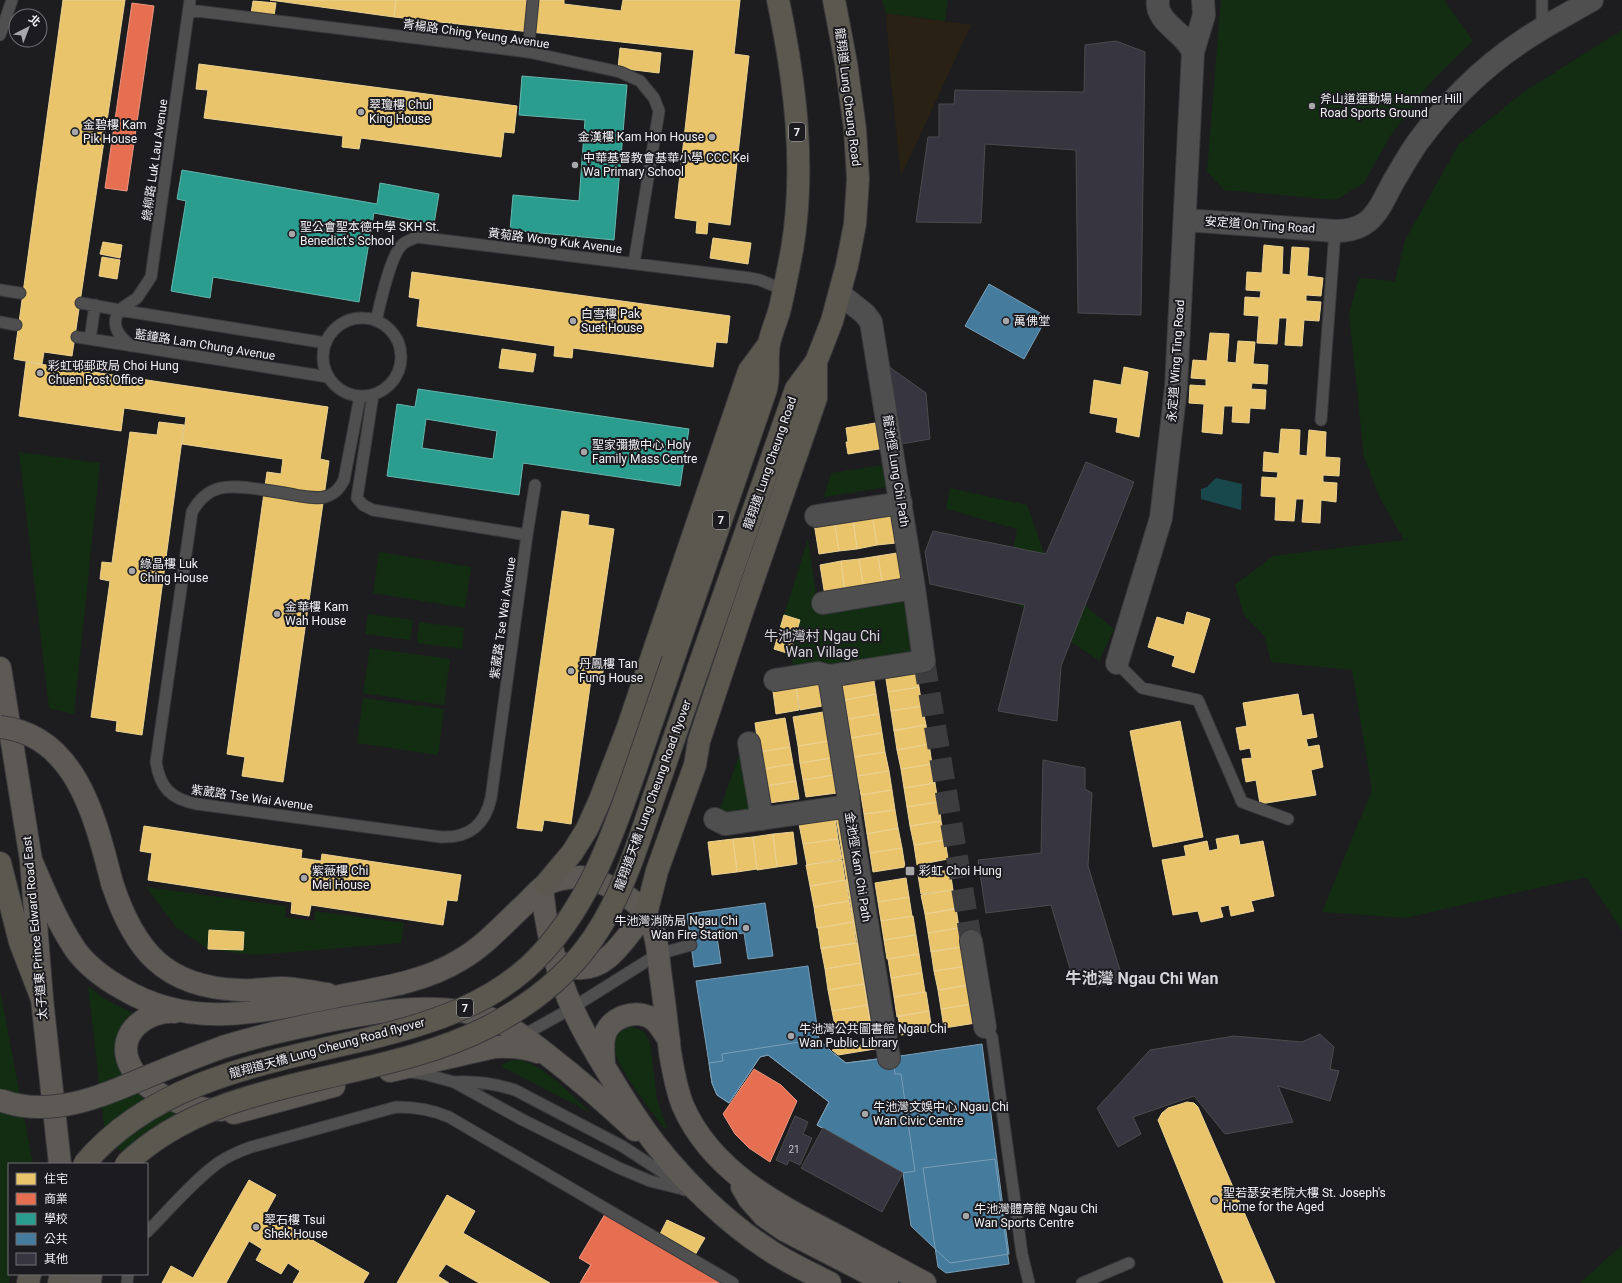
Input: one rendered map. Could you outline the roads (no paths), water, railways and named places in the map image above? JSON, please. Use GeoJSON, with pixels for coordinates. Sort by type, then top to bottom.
{"type":"FeatureCollection","features":[{"type":"Feature","properties":{"kind":"highway","name":"7"},"geometry":{"type":"LineString","coordinates":[[769,344],[784,290],[795,229],[798,168],[792,74],[778,0]]}},
{"type":"Feature","properties":{"kind":"highway","name":"龍翔道 Lung Cheung Road"},"geometry":{"type":"LineString","coordinates":[[698,669],[796,390],[816,362],[832,321],[840,294],[855,224],[858,179],[855,129],[846,63],[834,0]]}},
{"type":"Feature","properties":{"kind":"highway","name":"龍翔道天橋 Lung Cheung Road flyover"},"geometry":{"type":"LineString","coordinates":[[85,1163],[100,1146],[134,1118],[151,1107],[186,1090],[216,1078],[259,1065],[419,1025],[464,1008],[509,983],[541,954],[569,919],[597,869],[617,822],[768,379],[769,344]]}},
{"type":"Feature","properties":{"kind":"highway"},"geometry":{"type":"LineString","coordinates":[[544,886],[572,853],[587,829],[600,800],[627,730],[749,371],[769,344]]}},
{"type":"Feature","properties":{"kind":"highway"},"geometry":{"type":"LineString","coordinates":[[646,914],[657,871],[695,765],[699,741],[816,398],[816,362]]}},
{"type":"Feature","properties":{"kind":"highway","name":"龍翔道天橋 Lung Cheung Road flyover"},"geometry":{"type":"LineString","coordinates":[[127,1163],[151,1143],[169,1131],[209,1111],[274,1089],[387,1063],[444,1046],[487,1028],[527,1004],[563,974],[594,937],[619,892],[643,830],[698,669]]}},
{"type":"Feature","properties":{"kind":"highway"},"geometry":{"type":"LineString","coordinates":[[0,863],[20,942],[42,1000]]}},
{"type":"Feature","properties":{"kind":"main road","name":"太子道東 Prince Edward Road East"},"geometry":{"type":"LineString","coordinates":[[0,668],[31,860],[42,1000],[60,1163]]}},
{"type":"Feature","properties":{"kind":"main road"},"geometry":{"type":"LineString","coordinates":[[0,727],[17,731],[41,742],[59,757],[76,780],[92,813],[112,882],[124,916],[143,947],[154,960],[180,978],[192,983],[222,989],[299,989],[338,996]]}},
{"type":"Feature","properties":{"kind":"main road"},"geometry":{"type":"LineString","coordinates":[[31,860],[62,925],[76,950],[84,960],[113,983],[133,995],[166,1008],[186,1013]]}},
{"type":"Feature","properties":{"kind":"main road"},"geometry":{"type":"LineString","coordinates":[[248,1108],[212,1110],[198,1109],[171,1099],[151,1088],[133,1071],[126,1056],[126,1048],[131,1033],[136,1025],[144,1018],[153,1014],[172,1012],[223,1014],[266,1011],[375,989],[436,972],[460,960],[488,939],[544,886],[562,879],[580,877],[599,881],[616,890],[646,914],[653,929],[658,954],[676,1086],[692,1124],[704,1141],[736,1176],[755,1190],[793,1214],[925,1283]]}},
{"type":"Feature","properties":{"kind":"main road"},"geometry":{"type":"LineString","coordinates":[[544,886],[544,911],[555,960],[572,1008],[586,1037],[638,1120],[655,1144],[672,1164]]}},
{"type":"Feature","properties":{"kind":"main road"},"geometry":{"type":"LineString","coordinates":[[555,960],[576,968],[592,967],[606,960],[618,949],[637,923],[646,914]]}},
{"type":"Feature","properties":{"kind":"main road"},"geometry":{"type":"LineString","coordinates":[[0,1100],[24,1107],[39,1108],[83,1102],[202,1054],[271,1033],[358,1015],[383,1012],[444,1010],[481,1016],[497,1021],[523,1036],[552,1059],[614,1111],[672,1164],[712,1204],[766,1249],[830,1283]]}},
{"type":"Feature","properties":{"kind":"main road"},"geometry":{"type":"LineString","coordinates":[[604,1066],[604,1037],[608,1028],[615,1020],[624,1016],[634,1014],[646,1015],[654,1019],[669,1040]]}},
{"type":"Feature","properties":{"kind":"main road"},"geometry":{"type":"LineString","coordinates":[[142,1163],[154,1152],[175,1138],[208,1122],[248,1108],[380,1074],[494,1047],[506,1046],[523,1048],[552,1059]]}},
{"type":"Feature","properties":{"kind":"main road"},"geometry":{"type":"LineString","coordinates":[[736,1176],[748,1199],[764,1216],[805,1241],[887,1283]]}},
{"type":"Feature","properties":{"kind":"street"},"geometry":{"type":"LineString","coordinates":[[1158,0],[1157,5],[1160,14],[1167,23],[1186,40],[1194,52]]}},
{"type":"Feature","properties":{"kind":"street","name":"永定道 Wing Ting Road"},"geometry":{"type":"LineString","coordinates":[[1116,663],[1161,518],[1176,387],[1194,52],[1204,16],[1203,0]]}},
{"type":"Feature","properties":{"kind":"street","name":"安定道 On Ting Road"},"geometry":{"type":"LineString","coordinates":[[1186,220],[1335,231],[1350,230],[1358,227],[1371,218],[1376,212],[1417,143],[1439,116],[1464,90],[1491,65],[1520,42],[1592,0]]}},
{"type":"Feature","properties":{"kind":"street","name":"龍池徑 Lung Chi Path"},"geometry":{"type":"LineString","coordinates":[[829,676],[924,661],[901,503],[871,322],[865,314],[840,294]]}},
{"type":"Feature","properties":{"kind":"street"},"geometry":{"type":"LineString","coordinates":[[816,516],[901,503]]}},
{"type":"Feature","properties":{"kind":"street"},"geometry":{"type":"LineString","coordinates":[[823,603],[914,588]]}},
{"type":"Feature","properties":{"kind":"street"},"geometry":{"type":"LineString","coordinates":[[775,680],[818,673],[829,676]]}},
{"type":"Feature","properties":{"kind":"street","name":"金池徑 Kam Chi Path"},"geometry":{"type":"LineString","coordinates":[[829,676],[889,1058]]}},
{"type":"Feature","properties":{"kind":"street"},"geometry":{"type":"LineString","coordinates":[[749,743],[762,819]]}},
{"type":"Feature","properties":{"kind":"street"},"geometry":{"type":"LineString","coordinates":[[715,819],[725,824],[849,806]]}},
{"type":"Feature","properties":{"kind":"street"},"geometry":{"type":"LineString","coordinates":[[971,941],[985,1026]]}},
{"type":"Feature","properties":{"kind":"lane"},"geometry":{"type":"LineString","coordinates":[[1,29],[12,0]]}},
{"type":"Feature","properties":{"kind":"lane"},"geometry":{"type":"LineString","coordinates":[[528,52],[533,0]]}},
{"type":"Feature","properties":{"kind":"lane"},"geometry":{"type":"LineString","coordinates":[[1542,0],[1542,29]]}},
{"type":"Feature","properties":{"kind":"lane","name":"青楊路 Ching Yeung Avenue"},"geometry":{"type":"LineString","coordinates":[[190,5],[528,52],[620,72],[640,81],[654,98],[659,111],[634,263]]}},
{"type":"Feature","properties":{"kind":"lane","name":"綠柳路 Luk Lau Avenue"},"geometry":{"type":"LineString","coordinates":[[119,310],[137,298],[151,277],[190,5]]}},
{"type":"Feature","properties":{"kind":"lane"},"geometry":{"type":"LineString","coordinates":[[1321,420],[1335,231]]}},
{"type":"Feature","properties":{"kind":"lane","name":"黃菊路 Wong Kuk Avenue"},"geometry":{"type":"LineString","coordinates":[[376,320],[392,264],[397,252],[403,244],[417,237],[750,278],[760,280],[784,290]]}},
{"type":"Feature","properties":{"kind":"lane"},"geometry":{"type":"LineString","coordinates":[[0,290],[20,293]]}},
{"type":"Feature","properties":{"kind":"lane","name":"藍鐘路 Lam Chung Avenue"},"geometry":{"type":"LineString","coordinates":[[81,302],[119,310],[326,343]]}},
{"type":"Feature","properties":{"kind":"lane"},"geometry":{"type":"LineString","coordinates":[[90,339],[95,305]]}},
{"type":"Feature","properties":{"kind":"lane"},"geometry":{"type":"LineString","coordinates":[[119,310],[115,322],[116,330],[121,338],[132,347]]}},
{"type":"Feature","properties":{"kind":"lane"},"geometry":{"type":"LineString","coordinates":[[363,318],[376,320],[386,326],[400,345],[402,357],[400,369],[395,380],[381,392],[373,395],[360,396],[348,394],[336,387],[328,377],[324,366],[323,354],[326,343],[331,334],[340,325],[351,320],[363,318]]}},
{"type":"Feature","properties":{"kind":"lane"},"geometry":{"type":"LineString","coordinates":[[0,322],[16,325]]}},
{"type":"Feature","properties":{"kind":"lane","name":"藍鐘路 Lam Chung Avenue"},"geometry":{"type":"LineString","coordinates":[[77,337],[132,347],[328,377]]}},
{"type":"Feature","properties":{"kind":"lane"},"geometry":{"type":"LineString","coordinates":[[373,395],[357,498],[363,505],[373,510],[527,535]]}},
{"type":"Feature","properties":{"kind":"lane","name":"紫葳路 Tse Wai Avenue"},"geometry":{"type":"LineString","coordinates":[[360,396],[344,480],[341,486],[329,496],[316,498],[243,487],[225,486],[209,492],[197,504],[192,512],[156,762],[163,785],[173,796],[180,800],[197,804],[441,838],[457,837],[473,830],[486,816],[491,798],[535,485]]}},
{"type":"Feature","properties":{"kind":"lane"},"geometry":{"type":"LineString","coordinates":[[1116,663],[1142,688],[1198,700],[1242,802],[1288,820]]}},
{"type":"Feature","properties":{"kind":"lane"},"geometry":{"type":"LineString","coordinates":[[494,1047],[523,1036],[572,1008],[658,954],[691,945]]}},
{"type":"Feature","properties":{"kind":"lane"},"geometry":{"type":"LineString","coordinates":[[985,1026],[992,1037],[1022,1254],[1028,1283]]}},
{"type":"Feature","properties":{"kind":"lane"},"geometry":{"type":"LineString","coordinates":[[380,1074],[406,1072],[424,1074],[454,1082],[521,1119],[619,1168],[650,1181],[681,1188]]}},
{"type":"Feature","properties":{"kind":"lane"},"geometry":{"type":"LineString","coordinates":[[454,1082],[477,1081],[498,1084],[515,1090],[622,1146],[662,1172],[704,1207],[766,1249]]}},
{"type":"Feature","properties":{"kind":"lane"},"geometry":{"type":"LineString","coordinates":[[148,1231],[204,1174],[219,1162],[235,1153],[396,1107],[413,1107],[437,1112],[449,1117],[733,1283]]}},
{"type":"Feature","properties":{"kind":"lane"},"geometry":{"type":"LineString","coordinates":[[1082,1283],[1129,1263]]}},
{"type":"Feature","properties":{"kind":"water"},"geometry":{"type":"Polygon","coordinates":[[[1216,478],[1242,484],[1241,510],[1201,499],[1201,489],[1207,487],[1216,478]]]}},
{"type":"Feature","properties":{"kind":"tunnel"},"geometry":{"type":"LineString","coordinates":[[924,661],[971,941]]}},
{"type":"Feature","properties":{"kind":"place","name":"斧山道運動場 Hammer Hill Road Sports Ground"},"geometry":{"type":"Point","coordinates":[1312,106]}},
{"type":"Feature","properties":{"kind":"place","name":"翠瓊樓 Chui King House"},"geometry":{"type":"Point","coordinates":[361,112]}},
{"type":"Feature","properties":{"kind":"place","name":"金碧樓 Kam Pik House"},"geometry":{"type":"Point","coordinates":[75,132]}},
{"type":"Feature","properties":{"kind":"place","name":"金漢樓 Kam Hon House"},"geometry":{"type":"Point","coordinates":[712,137]}},
{"type":"Feature","properties":{"kind":"place","name":"中華基督教會基華小學 CCC Kei Wa Primary School"},"geometry":{"type":"Point","coordinates":[575,165]}},
{"type":"Feature","properties":{"kind":"place","name":"聖公會聖本德中學 SKH St. Benedict's School"},"geometry":{"type":"Point","coordinates":[292,234]}},
{"type":"Feature","properties":{"kind":"place","name":"白雪樓 Pak Suet House"},"geometry":{"type":"Point","coordinates":[573,321]}},
{"type":"Feature","properties":{"kind":"place","name":"萬佛堂"},"geometry":{"type":"Point","coordinates":[1006,321]}},
{"type":"Feature","properties":{"kind":"place","name":"彩虹邨郵政局 Choi Hung Chuen Post Office"},"geometry":{"type":"Point","coordinates":[40,373]}},
{"type":"Feature","properties":{"kind":"place","name":"聖家彌撒中心 Holy Family Mass Centre"},"geometry":{"type":"Point","coordinates":[584,452]}},
{"type":"Feature","properties":{"kind":"place","name":"綠晶樓 Luk Ching House"},"geometry":{"type":"Point","coordinates":[132,571]}},
{"type":"Feature","properties":{"kind":"place","name":"金華樓 Kam Wah House"},"geometry":{"type":"Point","coordinates":[277,614]}},
{"type":"Feature","properties":{"kind":"place","name":"丹鳳樓 Tan Fung House"},"geometry":{"type":"Point","coordinates":[571,671]}},
{"type":"Feature","properties":{"kind":"place","name":"彩虹 Choi Hung"},"geometry":{"type":"Point","coordinates":[910,871]}},
{"type":"Feature","properties":{"kind":"place","name":"紫薇樓 Chi Mei House"},"geometry":{"type":"Point","coordinates":[304,878]}},
{"type":"Feature","properties":{"kind":"place","name":"牛池灣消防局 Ngau Chi Wan Fire Station"},"geometry":{"type":"Point","coordinates":[746,928]}},
{"type":"Feature","properties":{"kind":"place","name":"牛池灣公共圖書館 Ngau Chi Wan Public Library"},"geometry":{"type":"Point","coordinates":[791,1036]}},
{"type":"Feature","properties":{"kind":"place","name":"牛池灣文娛中心 Ngau Chi Wan Civic Centre"},"geometry":{"type":"Point","coordinates":[865,1114]}},
{"type":"Feature","properties":{"kind":"place","name":"聖若瑟安老院大樓 St. Joseph's Home for the Aged"},"geometry":{"type":"Point","coordinates":[1215,1200]}},
{"type":"Feature","properties":{"kind":"place","name":"牛池灣體育館 Ngau Chi Wan Sports Centre"},"geometry":{"type":"Point","coordinates":[966,1216]}},
{"type":"Feature","properties":{"kind":"place","name":"翠石樓 Tsui Shek House"},"geometry":{"type":"Point","coordinates":[256,1227]}},
{"type":"Feature","properties":{"kind":"district","name":"牛池灣村 Ngau Chi Wan Village"},"geometry":{"type":"Point","coordinates":[822,644]}},
{"type":"Feature","properties":{"kind":"district","name":"牛池灣 Ngau Chi Wan"},"geometry":{"type":"Point","coordinates":[1142,978]}}]}
